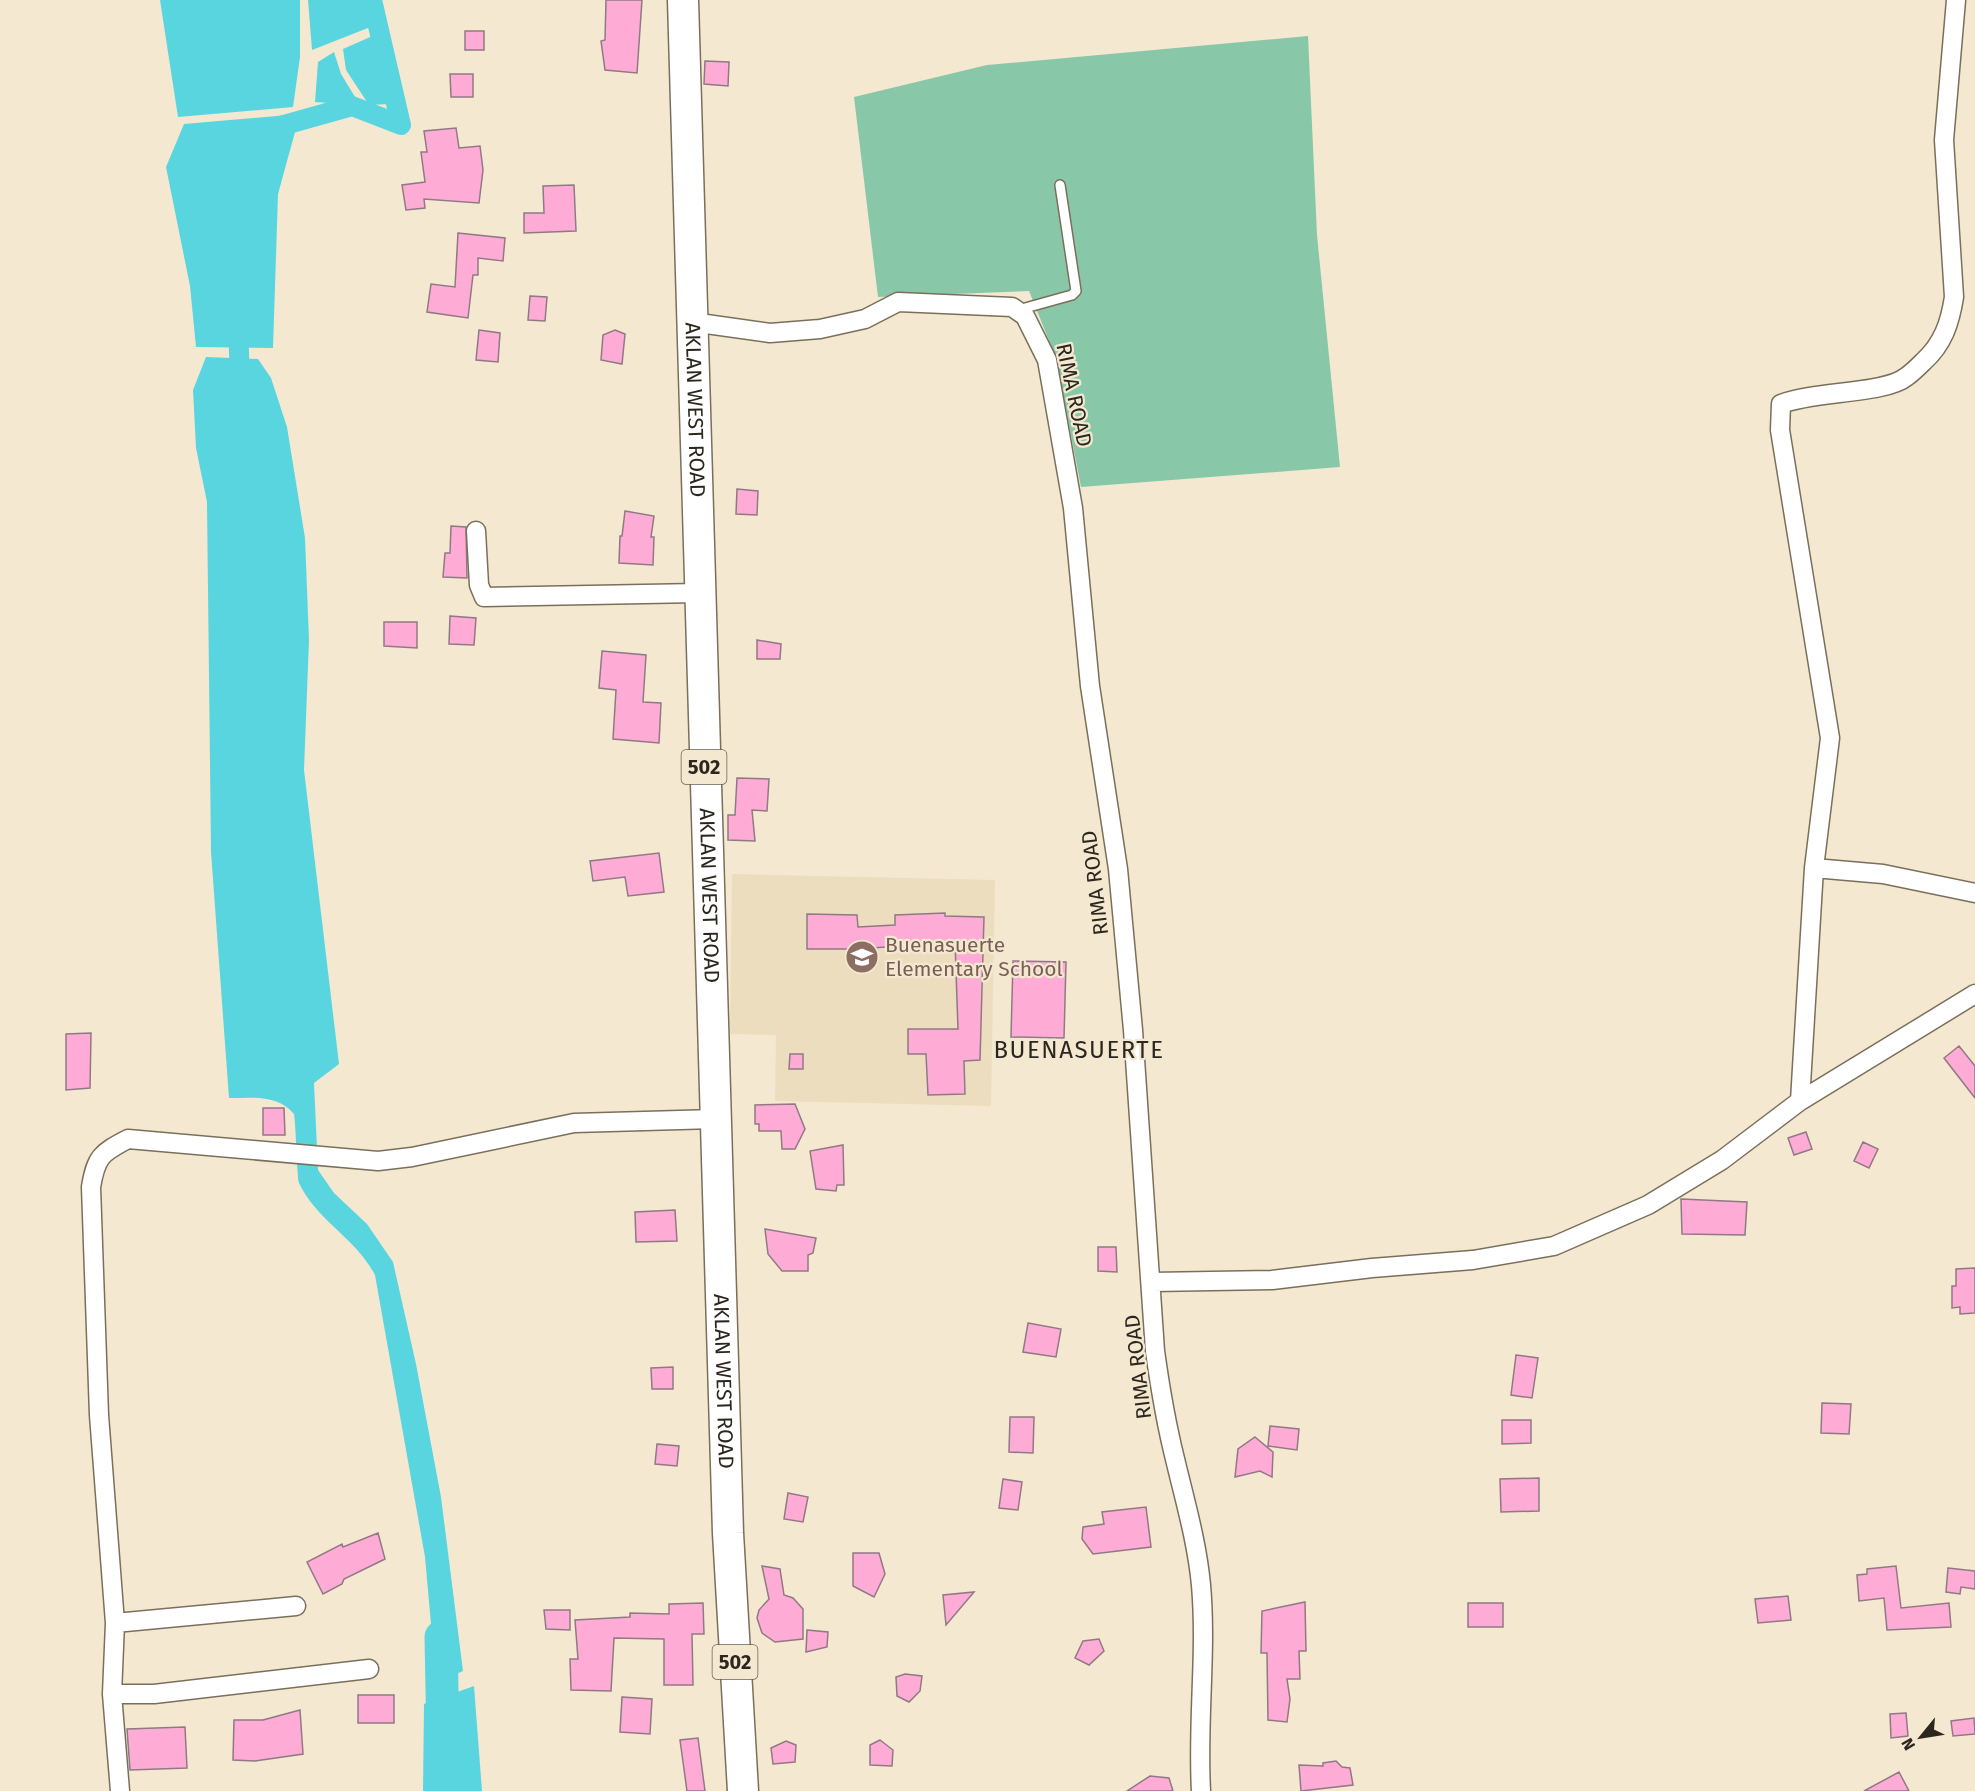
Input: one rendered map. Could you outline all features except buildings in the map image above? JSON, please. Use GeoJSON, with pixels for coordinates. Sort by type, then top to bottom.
{"type":"FeatureCollection","features":[{"type":"Feature","properties":{"kind":"main road","name":"AKLAN WEST ROAD"},"geometry":{"type":"LineString","coordinates":[[683,0],[728,1533],[743,1791]]}},
{"type":"Feature","properties":{"kind":"street"},"geometry":{"type":"LineString","coordinates":[[1800,1101],[1814,868],[1830,738],[1780,430],[1781,404],[1815,394],[1880,386],[1905,379],[1932,354],[1944,335],[1951,318],[1954,297],[1944,140],[1956,0]]}},
{"type":"Feature","properties":{"kind":"street"},"geometry":{"type":"LineString","coordinates":[[692,322],[770,333],[820,329],[865,320],[898,302],[1012,307],[1018,310]]}},
{"type":"Feature","properties":{"kind":"street","name":"RIMA ROAD"},"geometry":{"type":"LineString","coordinates":[[1018,310],[1037,336],[1047,360],[1074,508],[1090,686],[1118,869],[1152,1282],[1155,1351],[1161,1394],[1192,1524],[1201,1583],[1202,1791]]}},
{"type":"Feature","properties":{"kind":"street"},"geometry":{"type":"LineString","coordinates":[[476,531],[479,585],[484,597],[699,593]]}},
{"type":"Feature","properties":{"kind":"street"},"geometry":{"type":"LineString","coordinates":[[1814,868],[1883,874],[1975,893]]}},
{"type":"Feature","properties":{"kind":"street"},"geometry":{"type":"LineString","coordinates":[[1152,1282],[1272,1280],[1372,1268],[1473,1260],[1554,1246],[1648,1205],[1722,1160],[1800,1101],[1975,994]]}},
{"type":"Feature","properties":{"kind":"street"},"geometry":{"type":"LineString","coordinates":[[120,1791],[112,1694],[115,1623],[99,1415],[91,1188],[95,1165],[105,1150],[128,1139],[378,1161],[412,1157],[574,1123],[715,1119]]}},
{"type":"Feature","properties":{"kind":"street"},"geometry":{"type":"LineString","coordinates":[[115,1623],[296,1606]]}},
{"type":"Feature","properties":{"kind":"street"},"geometry":{"type":"LineString","coordinates":[[112,1694],[154,1694],[369,1670]]}},
{"type":"Feature","properties":{"kind":"lane"},"geometry":{"type":"LineString","coordinates":[[1018,310],[1072,295],[1076,291],[1060,185]]}},
{"type":"Feature","properties":{"kind":"shaded area","name":"Buenasuerte Elementary School"},"geometry":{"type":"Polygon","coordinates":[[[732,874],[995,880],[991,1106],[775,1101],[776,1035],[730,1034],[732,874]]]}},
{"type":"Feature","properties":{"kind":"green space"},"geometry":{"type":"Polygon","coordinates":[[[1308,36],[1317,235],[1340,467],[1081,487],[1056,358],[1029,291],[878,297],[854,97],[987,65],[1308,36]]]}},
{"type":"Feature","properties":{"kind":"water"},"geometry":{"type":"Polygon","coordinates":[[[160,0],[300,0],[300,57],[293,107],[178,117],[160,0]]]}},
{"type":"Feature","properties":{"kind":"water"},"geometry":{"type":"Polygon","coordinates":[[[308,0],[364,0],[373,26],[312,50],[308,0]]]}},
{"type":"Feature","properties":{"kind":"water"},"geometry":{"type":"Polygon","coordinates":[[[377,34],[390,104],[369,105],[346,70],[343,49],[377,34]]]}},
{"type":"Feature","properties":{"kind":"water"},"geometry":{"type":"Polygon","coordinates":[[[334,52],[341,74],[360,105],[315,102],[318,62],[334,52]]]}},
{"type":"Feature","properties":{"kind":"water"},"geometry":{"type":"Polygon","coordinates":[[[300,114],[278,194],[273,348],[196,347],[190,286],[166,167],[184,124],[300,114]]]}},
{"type":"Feature","properties":{"kind":"water"},"geometry":{"type":"Polygon","coordinates":[[[206,357],[258,359],[271,378],[287,427],[305,538],[309,640],[304,770],[339,1064],[314,1083],[318,1170],[334,1193],[367,1224],[393,1262],[416,1364],[441,1497],[463,1671],[430,1686],[431,1624],[425,1557],[375,1275],[358,1250],[316,1208],[299,1183],[294,1114],[280,1103],[264,1098],[229,1098],[211,852],[207,502],[196,448],[193,390],[206,357]]]}},
{"type":"Feature","properties":{"kind":"water"},"geometry":{"type":"Polygon","coordinates":[[[474,1686],[482,1791],[423,1791],[424,1704],[474,1686]]]}},
{"type":"Feature","properties":{"kind":"waterway"},"geometry":{"type":"LineString","coordinates":[[276,132],[277,127],[352,106],[401,125],[372,0]]}},
{"type":"Feature","properties":{"kind":"waterway"},"geometry":{"type":"LineString","coordinates":[[238,323],[240,383]]}},
{"type":"Feature","properties":{"kind":"waterway"},"geometry":{"type":"LineString","coordinates":[[441,1637],[444,1791]]}},
{"type":"Feature","properties":{"kind":"place","name":"Buenasuerte Elementary School"},"geometry":{"type":"Point","coordinates":[862,957]}},
{"type":"Feature","properties":{"kind":"district","name":"BUENASUERTE"},"geometry":{"type":"Point","coordinates":[1079,1050]}}]}
